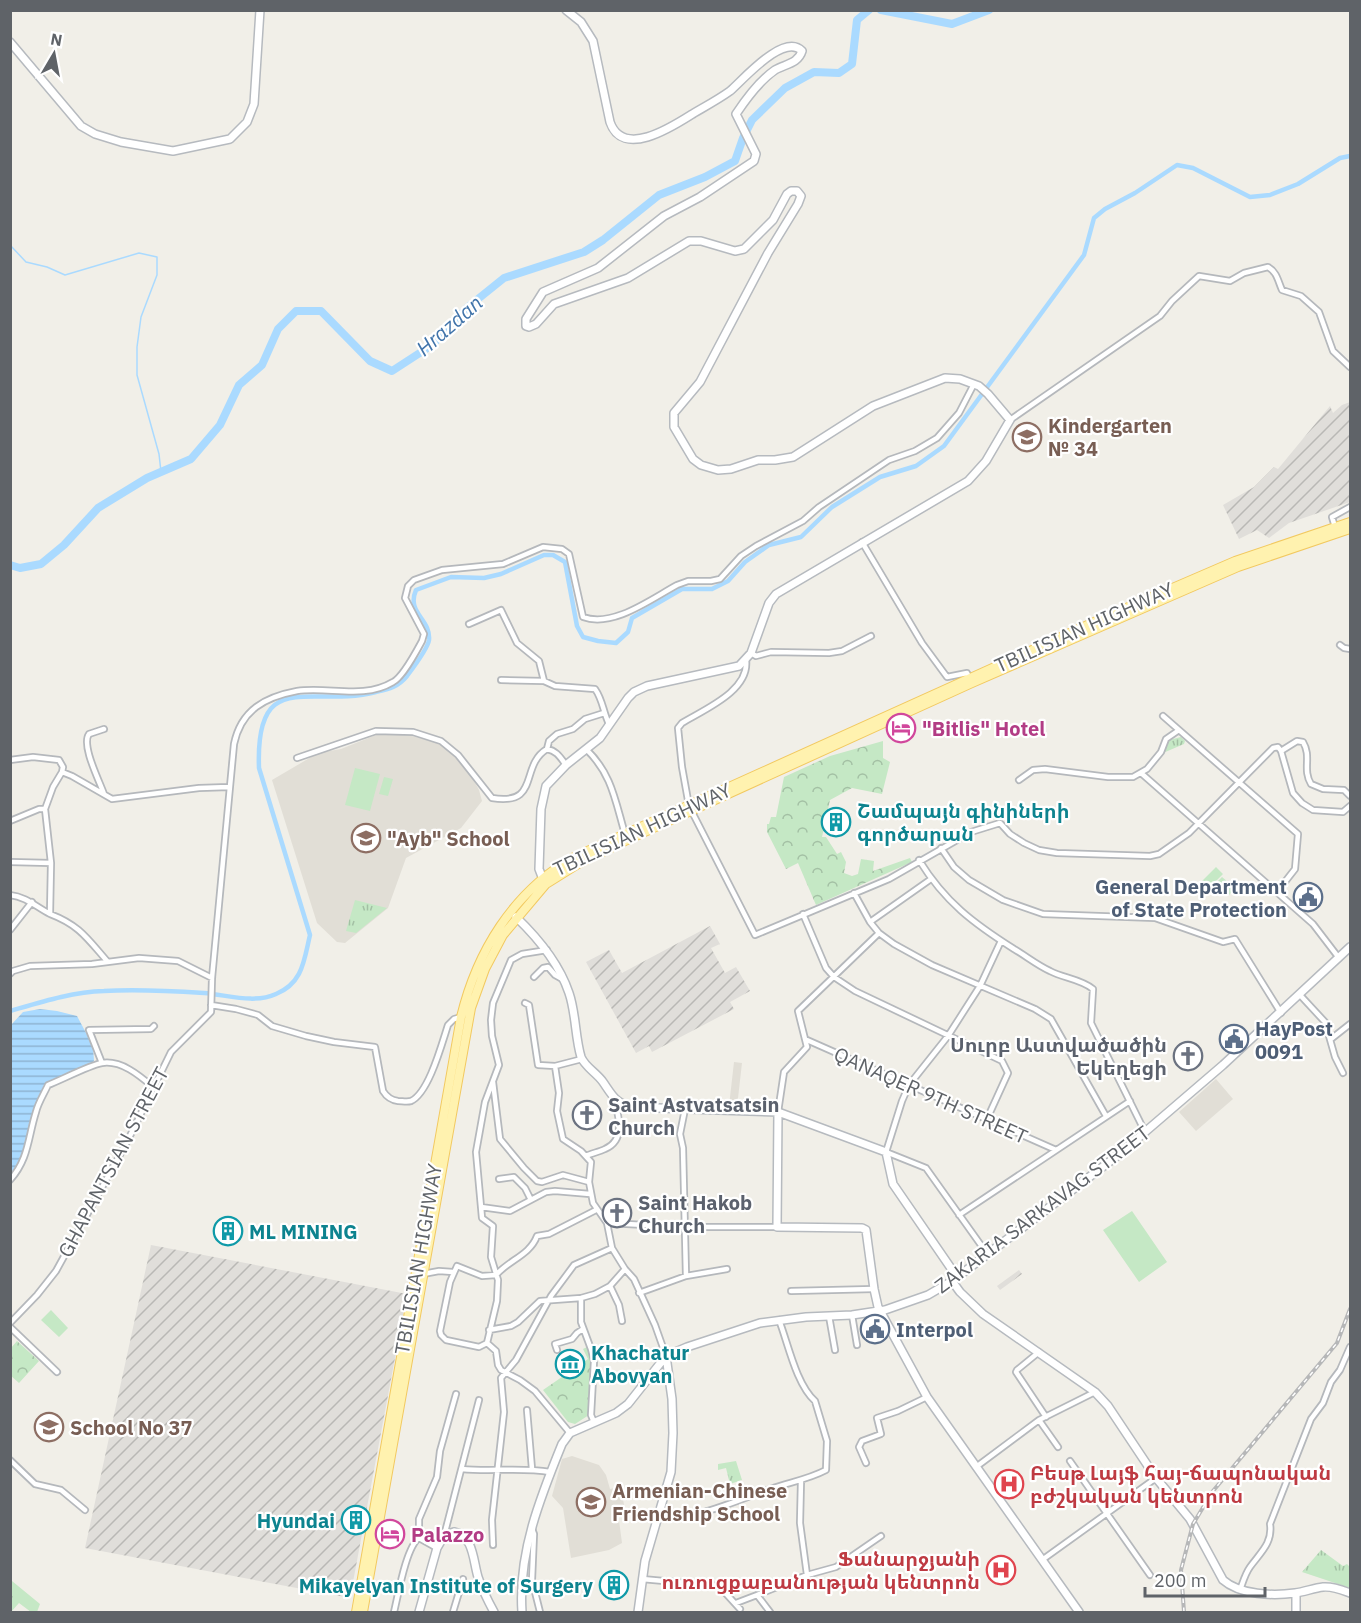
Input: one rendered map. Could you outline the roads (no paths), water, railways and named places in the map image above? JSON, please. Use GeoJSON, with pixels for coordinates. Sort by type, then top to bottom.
{"type":"FeatureCollection","features":[{"type":"Feature","properties":{"kind":"main road","name":"TBILISIAN HIGHWAY"},"geometry":{"type":"LineString","coordinates":[[360,1611],[431,1208],[471,1008],[489,961],[503,935],[543,881],[969,677],[1235,561],[1350,522]]}},
{"type":"Feature","properties":{"kind":"main road","name":"TBILISIAN HIGHWAY"},"geometry":{"type":"LineString","coordinates":[[416,1290],[422,1274],[461,1017],[469,988],[485,948],[507,916],[543,881],[572,858],[625,834],[691,809],[1238,567],[1350,529]]}},
{"type":"Feature","properties":{"kind":"street"},"geometry":{"type":"LineString","coordinates":[[10,42],[81,126],[95,135],[173,151],[230,139],[247,122],[254,104],[256,88],[260,10]]}},
{"type":"Feature","properties":{"kind":"street"},"geometry":{"type":"LineString","coordinates":[[566,10],[581,22],[591,35],[610,122],[612,128],[624,137],[638,139],[661,133],[729,91],[772,54],[793,46],[802,51],[799,58],[775,70],[747,98],[736,114],[756,154],[754,160],[700,197],[664,216],[598,268],[543,292],[526,319],[525,326],[536,324],[554,304],[628,278],[689,241],[701,241],[735,251],[744,249],[773,220],[787,194],[794,191],[800,193],[801,196],[798,204],[768,253],[700,382],[674,413],[674,427],[693,459],[708,468],[718,470],[731,469],[758,460],[785,459],[801,453],[873,406],[937,379],[952,378],[976,385],[988,394],[1010,420]]}},
{"type":"Feature","properties":{"kind":"street"},"geometry":{"type":"LineString","coordinates":[[543,881],[538,869],[543,794],[550,780],[600,738],[628,698],[640,688],[739,666],[751,653],[769,603],[776,594],[968,481],[986,461],[1010,420],[1160,316],[1172,301],[1199,276],[1230,281],[1245,273],[1268,267],[1275,272],[1282,290],[1301,296],[1319,312],[1333,351],[1350,367]]}},
{"type":"Feature","properties":{"kind":"street"},"geometry":{"type":"LineString","coordinates":[[461,1017],[454,1019],[448,1026],[427,1082],[413,1100],[405,1102],[386,1096],[375,1047],[306,1036],[272,1026],[258,1015],[211,1003],[229,787],[236,738],[250,710],[268,700],[298,691],[358,692],[386,686],[396,681],[422,641],[424,634],[405,598],[408,586],[414,579],[442,570],[503,564],[543,547],[562,549],[569,554],[583,617],[592,620],[610,620],[688,581],[720,579],[741,556],[756,546],[803,521],[819,507],[889,460],[915,451],[937,438],[959,413],[976,385]]}},
{"type":"Feature","properties":{"kind":"street"},"geometry":{"type":"LineString","coordinates":[[1335,527],[1332,517],[1350,507]]}},
{"type":"Feature","properties":{"kind":"street"},"geometry":{"type":"LineString","coordinates":[[862,542],[922,643],[947,677],[967,673],[969,677]]}},
{"type":"Feature","properties":{"kind":"street"},"geometry":{"type":"LineString","coordinates":[[470,624],[501,610],[517,643],[539,662],[544,681]]}},
{"type":"Feature","properties":{"kind":"street"},"geometry":{"type":"LineString","coordinates":[[751,653],[756,656],[771,652],[829,653],[842,651],[872,636]]}},
{"type":"Feature","properties":{"kind":"street"},"geometry":{"type":"LineString","coordinates":[[1340,645],[1350,649]]}},
{"type":"Feature","properties":{"kind":"street"},"geometry":{"type":"LineString","coordinates":[[746,660],[747,669],[734,690],[682,723],[678,728],[691,809],[755,935],[889,879],[971,832],[1000,823],[1010,834],[1039,850],[1057,853],[1150,856],[1159,854],[1199,824],[1273,748],[1278,747],[1281,751],[1293,793],[1309,809],[1343,812],[1350,806]]}},
{"type":"Feature","properties":{"kind":"street"},"geometry":{"type":"LineString","coordinates":[[501,680],[544,681],[555,686],[595,689],[603,699],[604,713],[609,724]]}},
{"type":"Feature","properties":{"kind":"street"},"geometry":{"type":"LineString","coordinates":[[297,758],[376,731],[413,732],[441,741],[458,755],[492,798],[503,800],[517,797],[525,791],[540,753],[547,749],[549,741],[557,734],[573,729],[585,719],[604,713]]}},
{"type":"Feature","properties":{"kind":"street"},"geometry":{"type":"LineString","coordinates":[[1163,716],[1298,834],[1295,869],[1277,892]]}},
{"type":"Feature","properties":{"kind":"street"},"geometry":{"type":"LineString","coordinates":[[104,729],[89,734],[86,739],[88,751],[104,794]]}},
{"type":"Feature","properties":{"kind":"street"},"geometry":{"type":"LineString","coordinates":[[1019,780],[1033,770],[1046,769],[1108,777],[1133,777],[1147,769],[1159,756],[1166,739],[1179,730]]}},
{"type":"Feature","properties":{"kind":"street"},"geometry":{"type":"LineString","coordinates":[[1281,751],[1297,741],[1303,742],[1308,754],[1306,769],[1311,784],[1323,789],[1344,790],[1350,796]]}},
{"type":"Feature","properties":{"kind":"street"},"geometry":{"type":"LineString","coordinates":[[547,749],[559,755],[566,765]]}},
{"type":"Feature","properties":{"kind":"street"},"geometry":{"type":"LineString","coordinates":[[586,749],[599,762],[610,781],[625,834]]}},
{"type":"Feature","properties":{"kind":"street"},"geometry":{"type":"LineString","coordinates":[[10,760],[33,756],[59,760],[63,767],[45,809],[51,863],[50,914]]}},
{"type":"Feature","properties":{"kind":"street"},"geometry":{"type":"LineString","coordinates":[[62,772],[112,799],[199,788],[229,787]]}},
{"type":"Feature","properties":{"kind":"street"},"geometry":{"type":"LineString","coordinates":[[1141,773],[1313,924],[1339,958]]}},
{"type":"Feature","properties":{"kind":"street"},"geometry":{"type":"LineString","coordinates":[[10,821],[39,808],[45,809]]}},
{"type":"Feature","properties":{"kind":"street"},"geometry":{"type":"LineString","coordinates":[[941,848],[954,867],[969,880],[1003,900],[1043,914],[1155,918],[1223,942],[1235,939],[1281,1013]]}},
{"type":"Feature","properties":{"kind":"street"},"geometry":{"type":"LineString","coordinates":[[919,860],[931,879],[954,906],[1001,941],[1050,972],[1086,984],[1093,989],[1091,1023],[1145,1132]]}},
{"type":"Feature","properties":{"kind":"street"},"geometry":{"type":"LineString","coordinates":[[10,862],[51,863]]}},
{"type":"Feature","properties":{"kind":"street"},"geometry":{"type":"LineString","coordinates":[[870,922],[931,879]]}},
{"type":"Feature","properties":{"kind":"street"},"geometry":{"type":"LineString","coordinates":[[854,893],[870,922],[879,933],[932,965],[1035,1009],[1051,1019],[1106,1116]]}},
{"type":"Feature","properties":{"kind":"street"},"geometry":{"type":"LineString","coordinates":[[10,895],[32,902],[50,914],[68,921],[83,933],[107,962]]}},
{"type":"Feature","properties":{"kind":"street"},"geometry":{"type":"LineString","coordinates":[[10,930],[32,902]]}},
{"type":"Feature","properties":{"kind":"street"},"geometry":{"type":"LineString","coordinates":[[803,914],[826,968],[834,977],[855,991],[948,1036],[998,1057],[1006,1066],[1008,1073],[987,1119]]}},
{"type":"Feature","properties":{"kind":"street"},"geometry":{"type":"LineString","coordinates":[[516,917],[547,950],[564,980],[570,994],[582,1059],[602,1080],[614,1100],[620,1123],[616,1138],[608,1148],[586,1156]]}},
{"type":"Feature","properties":{"kind":"street"},"geometry":{"type":"LineString","coordinates":[[777,1227],[778,1112],[784,1072],[807,1048],[807,1040],[798,1011],[879,933]]}},
{"type":"Feature","properties":{"kind":"street"},"geometry":{"type":"LineString","coordinates":[[1001,941],[980,986],[948,1036],[909,1085],[886,1152],[893,1184],[954,1279],[983,1314],[1095,1392],[1108,1406],[1156,1478],[1190,1519],[1223,1580],[1231,1587],[1240,1590],[1276,1594],[1296,1593],[1323,1587],[1350,1593]]}},
{"type":"Feature","properties":{"kind":"street","name":"ZAKARIA SARKAVAG STREET"},"geometry":{"type":"LineString","coordinates":[[570,1433],[616,1413],[628,1404],[665,1357],[687,1347],[760,1323],[880,1311],[928,1295],[954,1279],[1118,1156],[1281,1013],[1350,947]]}},
{"type":"Feature","properties":{"kind":"street"},"geometry":{"type":"LineString","coordinates":[[487,1343],[497,1301],[496,1275],[491,1257],[493,1226],[482,1219],[476,1152],[485,1102],[499,1065],[492,1028],[493,1003],[511,960],[522,954],[547,950]]}},
{"type":"Feature","properties":{"kind":"street"},"geometry":{"type":"LineString","coordinates":[[10,974],[30,966],[92,964],[139,958],[173,960],[212,978]]}},
{"type":"Feature","properties":{"kind":"street"},"geometry":{"type":"LineString","coordinates":[[534,977],[543,968],[548,968],[564,980]]}},
{"type":"Feature","properties":{"kind":"street"},"geometry":{"type":"LineString","coordinates":[[1300,995],[1325,1022],[1342,1073]]}},
{"type":"Feature","properties":{"kind":"street","name":"GHAPANTSIAN STREET"},"geometry":{"type":"LineString","coordinates":[[10,1325],[56,1271],[128,1140],[171,1052],[211,1012],[211,1003]]}},
{"type":"Feature","properties":{"kind":"street"},"geometry":{"type":"LineString","coordinates":[[525,1003],[529,1005],[537,1063],[541,1066],[555,1066],[582,1059]]}},
{"type":"Feature","properties":{"kind":"street"},"geometry":{"type":"LineString","coordinates":[[1331,1040],[1350,1024]]}},
{"type":"Feature","properties":{"kind":"street"},"geometry":{"type":"LineString","coordinates":[[102,1063],[89,1030],[151,1029],[154,1026]]}},
{"type":"Feature","properties":{"kind":"street","name":"QANAQER 9TH STREET"},"geometry":{"type":"LineString","coordinates":[[807,1040],[1056,1150]]}},
{"type":"Feature","properties":{"kind":"street"},"geometry":{"type":"LineString","coordinates":[[10,1180],[20,1170],[36,1111],[48,1085],[102,1063],[121,1066],[136,1072],[153,1087]]}},
{"type":"Feature","properties":{"kind":"street"},"geometry":{"type":"LineString","coordinates":[[555,1066],[559,1093],[557,1111],[563,1139],[586,1156],[591,1164],[590,1194],[596,1210],[607,1223],[612,1248],[634,1279],[655,1325],[665,1357],[672,1398],[673,1447],[670,1472],[645,1561],[637,1612]]}},
{"type":"Feature","properties":{"kind":"street"},"geometry":{"type":"LineString","coordinates":[[493,1082],[500,1139],[508,1152],[537,1181],[543,1182],[563,1175],[589,1182]]}},
{"type":"Feature","properties":{"kind":"street"},"geometry":{"type":"LineString","coordinates":[[614,1100],[628,1107],[778,1112],[926,1168],[987,1255]]}},
{"type":"Feature","properties":{"kind":"street"},"geometry":{"type":"LineString","coordinates":[[959,1215],[1130,1101]]}},
{"type":"Feature","properties":{"kind":"street"},"geometry":{"type":"LineString","coordinates":[[685,1109],[680,1134],[683,1148],[686,1276]]}},
{"type":"Feature","properties":{"kind":"street"},"geometry":{"type":"LineString","coordinates":[[499,1179],[514,1177],[527,1191],[531,1200]]}},
{"type":"Feature","properties":{"kind":"street"},"geometry":{"type":"LineString","coordinates":[[527,1191],[537,1181]]}},
{"type":"Feature","properties":{"kind":"street"},"geometry":{"type":"LineString","coordinates":[[481,1207],[510,1211],[541,1194],[555,1191],[590,1194]]}},
{"type":"Feature","properties":{"kind":"street"},"geometry":{"type":"LineString","coordinates":[[487,1343],[479,1347],[446,1340],[441,1335],[453,1272],[457,1266],[482,1276],[496,1275],[511,1261],[530,1250],[537,1236],[549,1234],[596,1210]]}},
{"type":"Feature","properties":{"kind":"street"},"geometry":{"type":"LineString","coordinates":[[607,1223],[684,1227],[864,1229],[867,1234],[874,1289],[880,1311],[927,1397],[1079,1612]]}},
{"type":"Feature","properties":{"kind":"street"},"geometry":{"type":"LineString","coordinates":[[493,1545],[492,1521],[504,1412],[501,1378],[510,1370],[549,1301],[574,1265],[612,1248]]}},
{"type":"Feature","properties":{"kind":"street"},"geometry":{"type":"LineString","coordinates":[[489,1330],[511,1326],[518,1322],[538,1301],[581,1298],[595,1294],[610,1286],[625,1269]]}},
{"type":"Feature","properties":{"kind":"street"},"geometry":{"type":"LineString","coordinates":[[639,1293],[686,1276],[728,1269]]}},
{"type":"Feature","properties":{"kind":"street"},"geometry":{"type":"LineString","coordinates":[[422,1274],[439,1271],[453,1272]]}},
{"type":"Feature","properties":{"kind":"street"},"geometry":{"type":"LineString","coordinates":[[610,1286],[619,1305],[622,1321]]}},
{"type":"Feature","properties":{"kind":"street"},"geometry":{"type":"LineString","coordinates":[[791,1291],[874,1289]]}},
{"type":"Feature","properties":{"kind":"street"},"geometry":{"type":"LineString","coordinates":[[581,1298],[580,1311],[583,1329],[594,1361],[591,1415],[594,1422]]}},
{"type":"Feature","properties":{"kind":"street"},"geometry":{"type":"LineString","coordinates":[[852,1315],[857,1345]]}},
{"type":"Feature","properties":{"kind":"street"},"geometry":{"type":"LineString","coordinates":[[830,1316],[835,1350]]}},
{"type":"Feature","properties":{"kind":"street"},"geometry":{"type":"LineString","coordinates":[[659,1516],[675,1518],[696,1514],[801,1481],[827,1468],[827,1441],[815,1401],[794,1365],[779,1320]]}},
{"type":"Feature","properties":{"kind":"street"},"geometry":{"type":"LineString","coordinates":[[10,1325],[57,1372]]}},
{"type":"Feature","properties":{"kind":"street"},"geometry":{"type":"LineString","coordinates":[[556,1350],[555,1344],[572,1339],[583,1329]]}},
{"type":"Feature","properties":{"kind":"street"},"geometry":{"type":"LineString","coordinates":[[487,1343],[496,1351],[498,1365],[504,1373],[512,1375],[535,1391],[570,1433],[562,1444],[550,1472],[531,1527],[522,1581],[522,1612]]}},
{"type":"Feature","properties":{"kind":"street"},"geometry":{"type":"LineString","coordinates":[[1240,1590],[1250,1568],[1262,1555],[1271,1537],[1270,1524],[1311,1419],[1323,1403],[1331,1382],[1349,1355],[1350,1347]]}},
{"type":"Feature","properties":{"kind":"street"},"geometry":{"type":"LineString","coordinates":[[1039,1352],[1016,1372],[1046,1417]]}},
{"type":"Feature","properties":{"kind":"street"},"geometry":{"type":"LineString","coordinates":[[637,1612],[643,1561],[669,1472],[671,1427],[665,1357]]}},
{"type":"Feature","properties":{"kind":"street"},"geometry":{"type":"LineString","coordinates":[[976,1467],[1039,1420],[1095,1392]]}},
{"type":"Feature","properties":{"kind":"street"},"geometry":{"type":"LineString","coordinates":[[394,1612],[412,1544],[418,1538],[419,1519],[436,1477],[440,1451],[456,1394]]}},
{"type":"Feature","properties":{"kind":"street"},"geometry":{"type":"LineString","coordinates":[[866,1463],[859,1447],[862,1441],[881,1434],[877,1418],[898,1412],[927,1397]]}},
{"type":"Feature","properties":{"kind":"street"},"geometry":{"type":"LineString","coordinates":[[419,1612],[437,1548],[444,1536],[479,1400]]}},
{"type":"Feature","properties":{"kind":"street"},"geometry":{"type":"LineString","coordinates":[[527,1410],[532,1469]]}},
{"type":"Feature","properties":{"kind":"street"},"geometry":{"type":"LineString","coordinates":[[1039,1420],[1058,1447]]}},
{"type":"Feature","properties":{"kind":"street"},"geometry":{"type":"LineString","coordinates":[[10,1460],[35,1484],[61,1490],[85,1510]]}},
{"type":"Feature","properties":{"kind":"street"},"geometry":{"type":"LineString","coordinates":[[1070,1461],[1150,1575]]}},
{"type":"Feature","properties":{"kind":"street"},"geometry":{"type":"LineString","coordinates":[[462,1469],[498,1471],[532,1469],[550,1472]]}},
{"type":"Feature","properties":{"kind":"street"},"geometry":{"type":"LineString","coordinates":[[1042,1560],[1156,1478]]}},
{"type":"Feature","properties":{"kind":"street"},"geometry":{"type":"LineString","coordinates":[[801,1481],[801,1532],[807,1575]]}},
{"type":"Feature","properties":{"kind":"street"},"geometry":{"type":"LineString","coordinates":[[531,1527],[534,1534],[532,1580],[540,1612]]}},
{"type":"Feature","properties":{"kind":"street"},"geometry":{"type":"LineString","coordinates":[[444,1536],[454,1532],[467,1540],[485,1594],[494,1612]]}},
{"type":"Feature","properties":{"kind":"street"},"geometry":{"type":"LineString","coordinates":[[736,1604],[807,1575],[842,1564],[881,1536]]}},
{"type":"Feature","properties":{"kind":"street"},"geometry":{"type":"LineString","coordinates":[[418,1538],[437,1548]]}},
{"type":"Feature","properties":{"kind":"street"},"geometry":{"type":"LineString","coordinates":[[453,1612],[463,1579]]}},
{"type":"Feature","properties":{"kind":"street"},"geometry":{"type":"LineString","coordinates":[[642,1579],[715,1585],[722,1588],[740,1608]]}},
{"type":"Feature","properties":{"kind":"street"},"geometry":{"type":"LineString","coordinates":[[1296,1593],[1296,1612]]}},
{"type":"Feature","properties":{"kind":"street"},"geometry":{"type":"LineString","coordinates":[[757,1594],[770,1612]]}},
{"type":"Feature","properties":{"kind":"water"},"geometry":{"type":"Polygon","coordinates":[[[40,1009],[77,1016],[93,1046],[94,1061],[78,1071],[44,1085],[34,1109],[26,1146],[11,1175],[11,1025],[23,1012],[40,1009]]]}},
{"type":"Feature","properties":{"kind":"waterway","name":"Hrazdan"},"geometry":{"type":"LineString","coordinates":[[10,565],[20,568],[41,564],[64,545],[98,508],[147,478],[191,459],[220,425],[239,385],[262,365],[278,329],[296,311],[321,311],[370,361],[392,371],[432,345],[468,307],[504,278],[584,252],[603,240],[659,195],[705,177],[735,161],[752,120],[785,88],[814,72],[839,73],[852,64],[857,20],[869,10]]}},
{"type":"Feature","properties":{"kind":"waterway","name":"Hrazdan"},"geometry":{"type":"LineString","coordinates":[[881,10],[952,24],[989,10]]}},
{"type":"Feature","properties":{"kind":"waterway"},"geometry":{"type":"LineString","coordinates":[[10,1011],[68,995],[92,992],[141,990],[259,998],[276,994],[292,984],[304,962],[310,935],[259,768],[260,736],[266,715],[277,703],[292,698],[352,696],[385,690],[400,683],[420,658],[429,640],[429,633],[414,605],[416,590],[451,577],[484,578],[501,574],[544,555],[553,555],[565,562],[577,626],[583,637],[616,643],[628,632],[632,618],[682,589],[712,589],[728,581],[745,562],[769,545],[801,537],[832,507],[880,477],[916,466],[944,446],[1084,255],[1094,218],[1105,209],[1135,193],[1177,165],[1193,168],[1250,197],[1270,195],[1298,184],[1340,158],[1350,156]]}},
{"type":"Feature","properties":{"kind":"waterway"},"geometry":{"type":"LineString","coordinates":[[10,245],[26,262],[47,267],[65,275],[139,253],[157,257],[157,275],[141,317],[137,347],[137,375],[159,454],[161,472]]}},
{"type":"Feature","properties":{"kind":"railway"},"geometry":{"type":"LineString","coordinates":[[1184,1612],[1181,1570],[1193,1524],[1213,1491],[1337,1343],[1350,1309]]}},
{"type":"Feature","properties":{"kind":"place","name":"Kindergarten № 34"},"geometry":{"type":"Point","coordinates":[1027,437]}},
{"type":"Feature","properties":{"kind":"place","name":"\"Bitlis\" Hotel"},"geometry":{"type":"Point","coordinates":[901,728]}},
{"type":"Feature","properties":{"kind":"place","name":"Շամպայն գինիների գործարան"},"geometry":{"type":"Point","coordinates":[836,822]}},
{"type":"Feature","properties":{"kind":"place","name":"\"Ayb\" School"},"geometry":{"type":"Point","coordinates":[366,838]}},
{"type":"Feature","properties":{"kind":"place","name":"General Department of State Protection"},"geometry":{"type":"Point","coordinates":[1308,897]}},
{"type":"Feature","properties":{"kind":"place","name":"HayPost 0091"},"geometry":{"type":"Point","coordinates":[1234,1039]}},
{"type":"Feature","properties":{"kind":"place","name":"Սուրբ Աստվածածին Եկեղեցի"},"geometry":{"type":"Point","coordinates":[1188,1056]}},
{"type":"Feature","properties":{"kind":"place","name":"Saint Astvatsatsin Church"},"geometry":{"type":"Point","coordinates":[587,1115]}},
{"type":"Feature","properties":{"kind":"place","name":"Saint Hakob Church"},"geometry":{"type":"Point","coordinates":[617,1213]}},
{"type":"Feature","properties":{"kind":"place","name":"ML MINING"},"geometry":{"type":"Point","coordinates":[228,1231]}},
{"type":"Feature","properties":{"kind":"place","name":"Interpol"},"geometry":{"type":"Point","coordinates":[875,1329]}},
{"type":"Feature","properties":{"kind":"place","name":"Khachatur Abovyan"},"geometry":{"type":"Point","coordinates":[570,1364]}},
{"type":"Feature","properties":{"kind":"place","name":"School No 37"},"geometry":{"type":"Point","coordinates":[49,1427]}},
{"type":"Feature","properties":{"kind":"place","name":"Բեսթ Լայֆ հայ-ճապոնական բժշկական կենտրոն"},"geometry":{"type":"Point","coordinates":[1009,1484]}},
{"type":"Feature","properties":{"kind":"place","name":"Armenian-Chinese Friendship School"},"geometry":{"type":"Point","coordinates":[591,1502]}},
{"type":"Feature","properties":{"kind":"place","name":"Hyundai"},"geometry":{"type":"Point","coordinates":[356,1520]}},
{"type":"Feature","properties":{"kind":"place","name":"Palazzo"},"geometry":{"type":"Point","coordinates":[390,1534]}},
{"type":"Feature","properties":{"kind":"place","name":"Ֆանարջյանի ուռուցքաբանության կենտրոն"},"geometry":{"type":"Point","coordinates":[1001,1570]}},
{"type":"Feature","properties":{"kind":"place","name":"Mikayelyan Institute of Surgery"},"geometry":{"type":"Point","coordinates":[614,1585]}}]}
